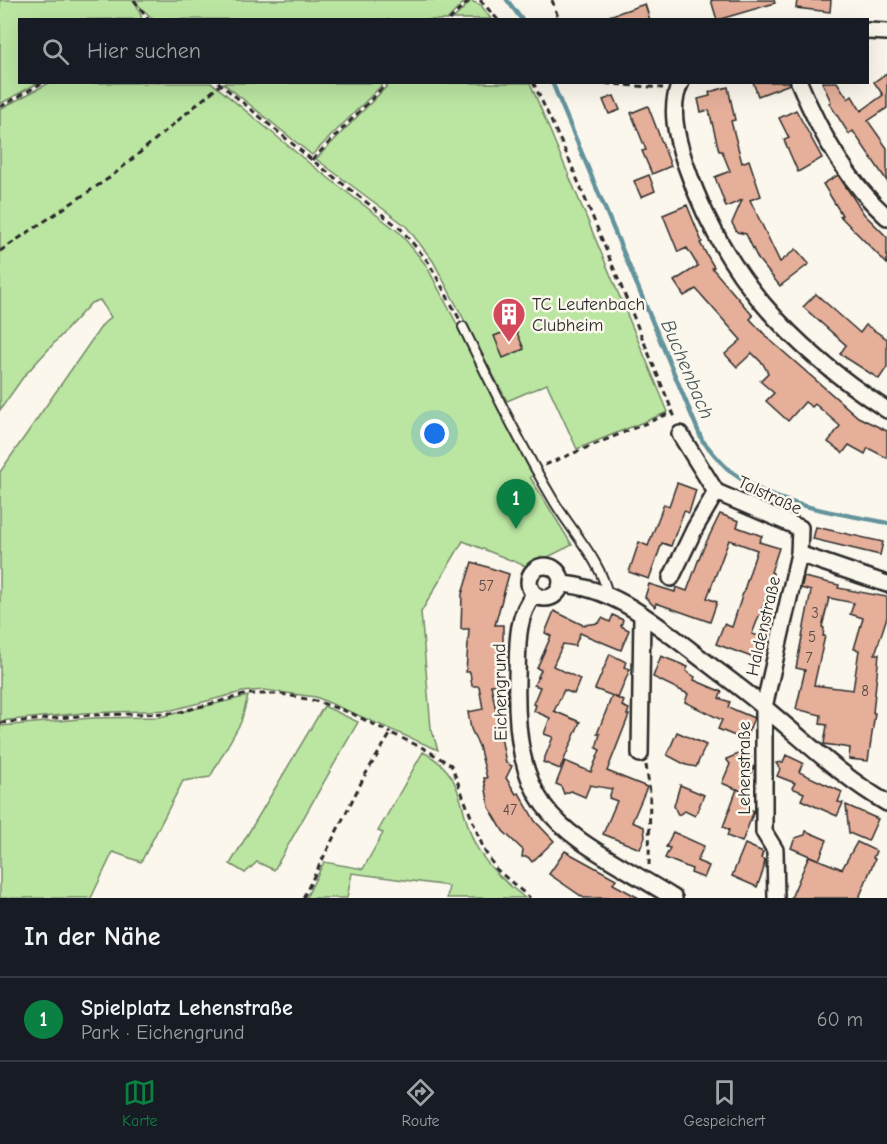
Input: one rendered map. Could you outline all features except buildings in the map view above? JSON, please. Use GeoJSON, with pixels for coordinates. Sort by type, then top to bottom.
{"type":"FeatureCollection","features":[{"type":"Feature","properties":{"kind":"street"},"geometry":{"type":"LineString","coordinates":[[869,31],[887,32]]}},
{"type":"Feature","properties":{"kind":"street"},"geometry":{"type":"LineString","coordinates":[[800,84],[830,144],[851,177],[887,217]]}},
{"type":"Feature","properties":{"kind":"street"},"geometry":{"type":"LineString","coordinates":[[679,85],[674,105],[683,157],[696,195],[730,261],[753,294],[795,339],[849,385],[887,410]]}},
{"type":"Feature","properties":{"kind":"street","name":"Talstraße"},"geometry":{"type":"LineString","coordinates":[[680,434],[716,492],[800,528],[799,554]]}},
{"type":"Feature","properties":{"kind":"street","name":"Talstraße"},"geometry":{"type":"LineString","coordinates":[[671,578],[716,492]]}},
{"type":"Feature","properties":{"kind":"street"},"geometry":{"type":"LineString","coordinates":[[799,554],[887,584]]}},
{"type":"Feature","properties":{"kind":"street","name":"Haldenstraße"},"geometry":{"type":"LineString","coordinates":[[764,707],[799,554]]}},
{"type":"Feature","properties":{"kind":"street"},"geometry":{"type":"LineString","coordinates":[[539,567],[555,569],[561,584],[557,593],[549,598],[534,595],[528,580],[539,567]]}},
{"type":"Feature","properties":{"kind":"street","name":"Lehenstraße"},"geometry":{"type":"LineString","coordinates":[[561,584],[579,585],[608,595],[642,615],[764,707],[856,786],[887,803]]}},
{"type":"Feature","properties":{"kind":"street","name":"Eichengrund"},"geometry":{"type":"LineString","coordinates":[[534,595],[524,606],[519,634],[517,729],[523,763],[537,797],[557,822],[597,854],[674,898]]}},
{"type":"Feature","properties":{"kind":"street"},"geometry":{"type":"LineString","coordinates":[[640,754],[642,615]]}},
{"type":"Feature","properties":{"kind":"street","name":"Lehenstraße"},"geometry":{"type":"LineString","coordinates":[[764,707],[764,832],[775,850],[776,898]]}},
{"type":"Feature","properties":{"kind":"lane"},"geometry":{"type":"LineString","coordinates":[[463,327],[536,469],[605,579],[608,595]]}},
{"type":"Feature","properties":{"kind":"path"},"geometry":{"type":"LineString","coordinates":[[134,0],[148,18]]}},
{"type":"Feature","properties":{"kind":"path"},"geometry":{"type":"LineString","coordinates":[[451,18],[470,0]]}},
{"type":"Feature","properties":{"kind":"path"},"geometry":{"type":"LineString","coordinates":[[480,0],[496,18]]}},
{"type":"Feature","properties":{"kind":"path"},"geometry":{"type":"LineString","coordinates":[[552,0],[558,18]]}},
{"type":"Feature","properties":{"kind":"path"},"geometry":{"type":"LineString","coordinates":[[0,107],[40,84]]}},
{"type":"Feature","properties":{"kind":"path"},"geometry":{"type":"LineString","coordinates":[[0,251],[112,176],[219,84],[401,229],[429,263],[463,327]]}},
{"type":"Feature","properties":{"kind":"path"},"geometry":{"type":"LineString","coordinates":[[312,160],[386,84]]}},
{"type":"Feature","properties":{"kind":"path"},"geometry":{"type":"LineString","coordinates":[[534,84],[568,157],[673,412],[536,469]]}},
{"type":"Feature","properties":{"kind":"path"},"geometry":{"type":"LineString","coordinates":[[648,84],[679,85]]}},
{"type":"Feature","properties":{"kind":"path"},"geometry":{"type":"LineString","coordinates":[[0,723],[91,715],[165,714],[247,694],[282,694],[316,701],[351,713],[425,748],[451,765],[483,850],[496,869],[530,898]]}},
{"type":"Feature","properties":{"kind":"path"},"geometry":{"type":"LineString","coordinates":[[303,898],[365,775],[391,733]]}},
{"type":"Feature","properties":{"kind":"path"},"geometry":{"type":"LineString","coordinates":[[648,882],[649,768]]}},
{"type":"Feature","properties":{"kind":"green space"},"geometry":{"type":"Polygon","coordinates":[[[0,0],[466,0],[449,18],[152,18],[136,3],[142,18],[18,18],[18,84],[36,84],[0,104],[0,0]]]}},
{"type":"Feature","properties":{"kind":"green space"},"geometry":{"type":"Polygon","coordinates":[[[471,1],[481,5],[490,18],[454,18],[471,1]]]}},
{"type":"Feature","properties":{"kind":"green space"},"geometry":{"type":"Polygon","coordinates":[[[47,84],[213,84],[309,163],[400,233],[426,265],[535,474],[530,477],[572,545],[528,567],[463,541],[421,612],[431,728],[438,750],[316,697],[264,690],[242,692],[172,710],[84,713],[0,721],[0,472],[103,324],[111,317],[100,300],[91,303],[24,376],[0,410],[0,109],[47,84]]]}},
{"type":"Feature","properties":{"kind":"green space"},"geometry":{"type":"Polygon","coordinates":[[[224,84],[383,84],[312,155],[224,84]]]}},
{"type":"Feature","properties":{"kind":"green space"},"geometry":{"type":"Polygon","coordinates":[[[389,84],[530,84],[668,412],[577,449],[547,384],[507,401],[433,261],[406,226],[316,159],[389,84]]]}},
{"type":"Feature","properties":{"kind":"green space"},"geometry":{"type":"Polygon","coordinates":[[[248,696],[241,722],[210,777],[183,781],[141,862],[113,852],[91,898],[0,898],[0,726],[92,718],[160,717],[248,696]]]}},
{"type":"Feature","properties":{"kind":"green space"},"geometry":{"type":"Polygon","coordinates":[[[324,706],[358,722],[274,870],[257,862],[245,873],[230,864],[324,706]]]}},
{"type":"Feature","properties":{"kind":"green space"},"geometry":{"type":"Polygon","coordinates":[[[423,752],[447,770],[454,781],[469,830],[485,860],[525,898],[447,898],[449,886],[352,873],[347,898],[306,898],[324,862],[363,869],[383,833],[378,831],[423,752]]]}},
{"type":"Feature","properties":{"kind":"waterway","name":"Buchenbach"},"geometry":{"type":"LineString","coordinates":[[507,0],[520,18]]}},
{"type":"Feature","properties":{"kind":"waterway","name":"Buchenbach"},"geometry":{"type":"LineString","coordinates":[[553,84],[702,440],[727,468],[744,481],[763,491],[803,506],[887,523]]}},
{"type":"Feature","properties":{"kind":"place","name":"TC Leutenbach Clubheim"},"geometry":{"type":"Point","coordinates":[509,343]}},
{"type":"Feature","properties":{"kind":"place","name":"Spielplatz Lehenstraße"},"geometry":{"type":"Point","coordinates":[516,529]}}]}
